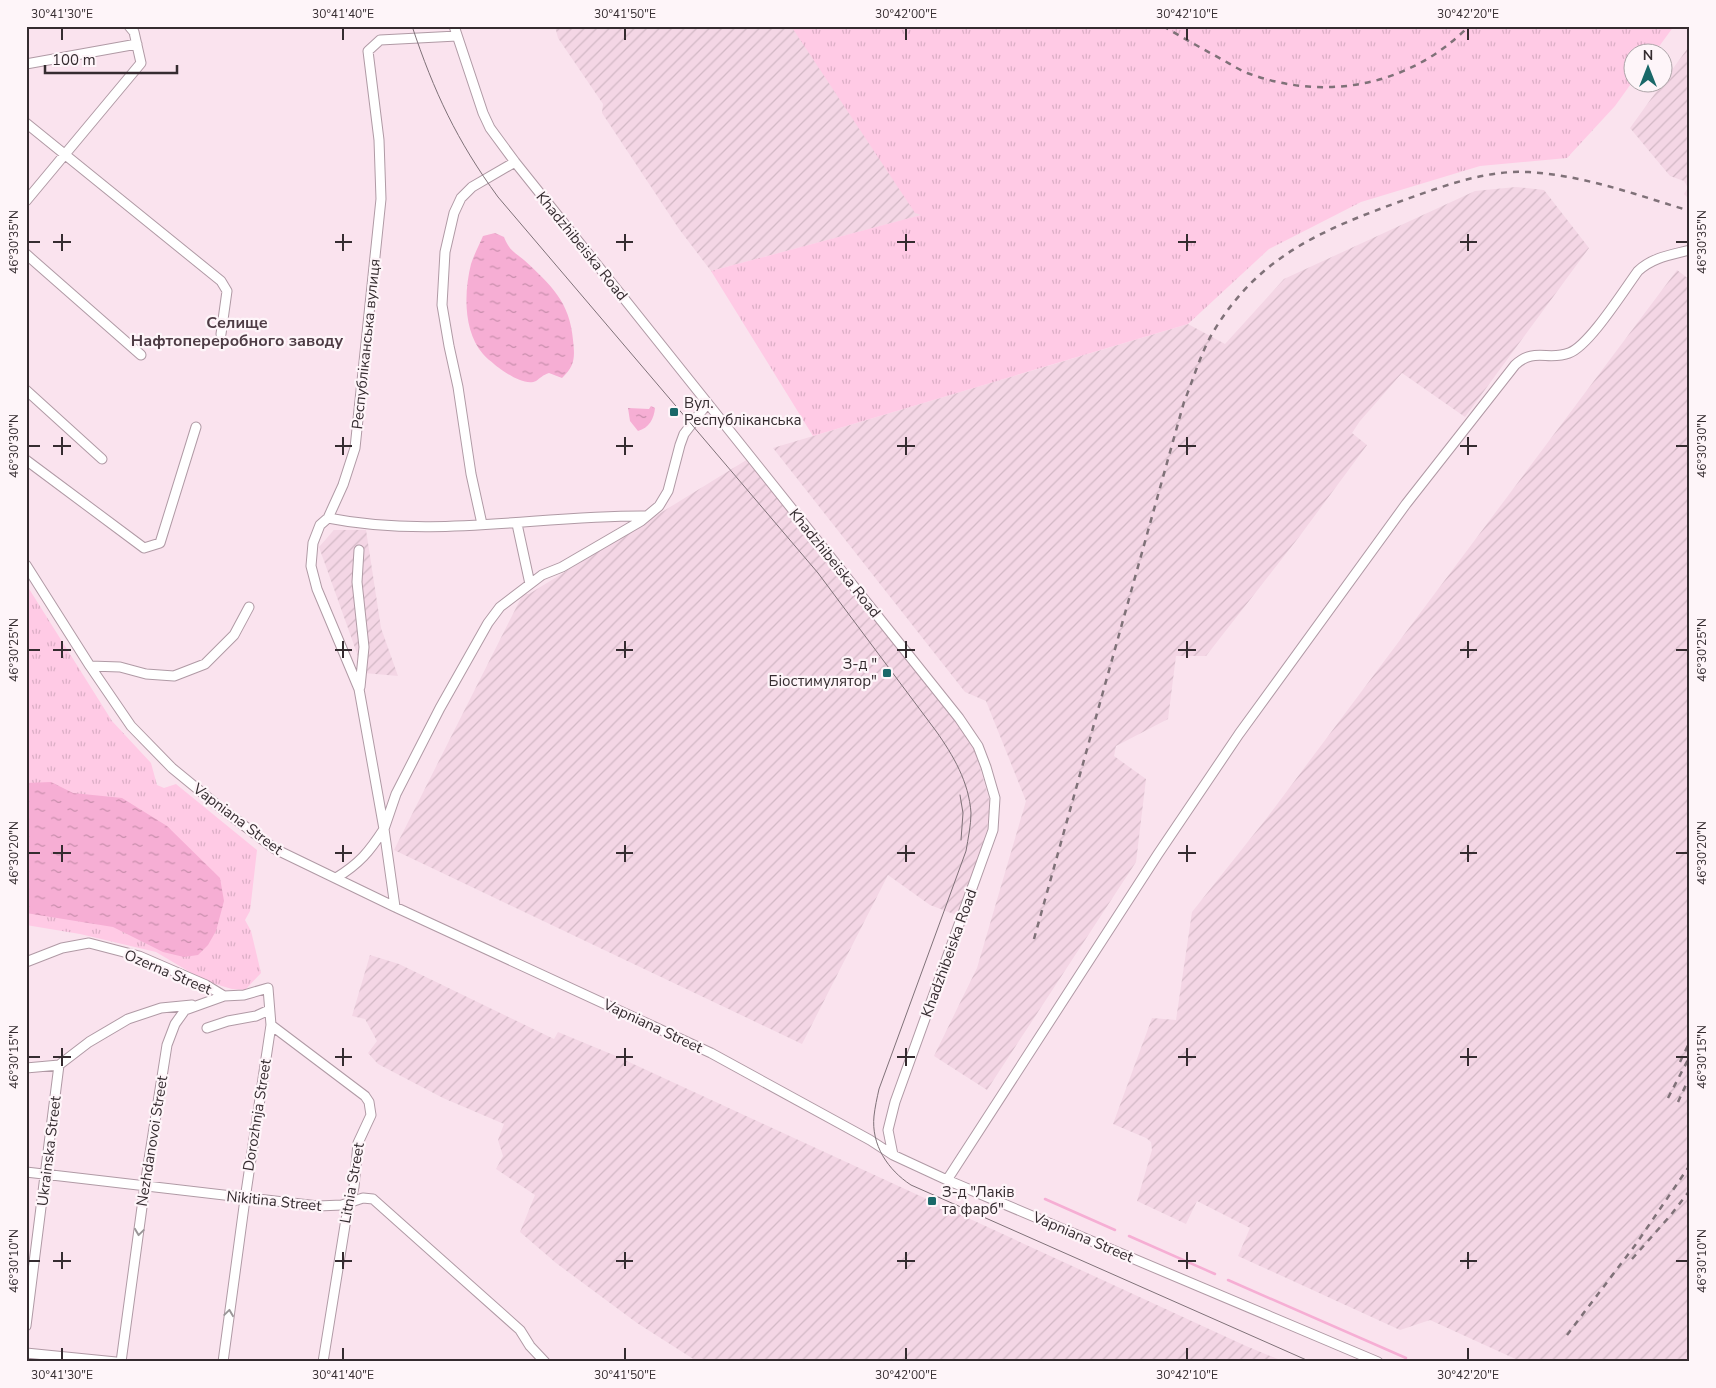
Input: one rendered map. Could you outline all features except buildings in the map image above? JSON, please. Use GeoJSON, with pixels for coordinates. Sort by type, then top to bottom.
{"type":"FeatureCollection","features":[{"type":"Feature","properties":{"kind":"street"},"geometry":{"type":"LineString","coordinates":[[26,201],[141,64],[134,32],[129,26]]}},
{"type":"Feature","properties":{"kind":"street","name":"Khadzhibeiska Road"},"geometry":{"type":"LineString","coordinates":[[454,26],[482,114],[490,128],[707,404],[959,718],[978,746],[995,798],[993,830],[895,1102],[888,1130],[894,1155]]}},
{"type":"Feature","properties":{"kind":"street","name":"Республіканська вулиця"},"geometry":{"type":"LineString","coordinates":[[395,907],[384,828],[359,688],[317,589],[311,566],[313,543],[320,525],[328,518],[355,448],[381,199],[379,140],[368,50],[380,40],[457,36]]}},
{"type":"Feature","properties":{"kind":"street"},"geometry":{"type":"LineString","coordinates":[[26,64],[137,44]]}},
{"type":"Feature","properties":{"kind":"street"},"geometry":{"type":"LineString","coordinates":[[26,123],[221,281],[227,291],[221,334]]}},
{"type":"Feature","properties":{"kind":"street"},"geometry":{"type":"LineString","coordinates":[[482,524],[471,474],[458,387],[442,304],[445,252],[454,214],[461,198],[472,188],[515,162]]}},
{"type":"Feature","properties":{"kind":"street"},"geometry":{"type":"LineString","coordinates":[[947,1180],[1153,862],[1239,734],[1406,504],[1515,365],[1529,355],[1560,356],[1576,350],[1589,338],[1638,271],[1659,257],[1690,250]]}},
{"type":"Feature","properties":{"kind":"street"},"geometry":{"type":"LineString","coordinates":[[26,254],[141,355]]}},
{"type":"Feature","properties":{"kind":"street"},"geometry":{"type":"LineString","coordinates":[[26,390],[102,459]]}},
{"type":"Feature","properties":{"kind":"street"},"geometry":{"type":"LineString","coordinates":[[336,878],[352,868],[369,852],[384,828],[396,794],[440,708],[488,623],[500,607],[542,575],[562,567],[646,516],[659,506],[665,499],[682,440],[707,404]]}},
{"type":"Feature","properties":{"kind":"street"},"geometry":{"type":"LineString","coordinates":[[26,460],[144,548],[160,543],[196,427]]}},
{"type":"Feature","properties":{"kind":"street"},"geometry":{"type":"LineString","coordinates":[[328,518],[386,525],[435,526],[517,524],[646,516]]}},
{"type":"Feature","properties":{"kind":"street"},"geometry":{"type":"LineString","coordinates":[[517,524],[530,584]]}},
{"type":"Feature","properties":{"kind":"street"},"geometry":{"type":"LineString","coordinates":[[359,550],[357,582],[364,647],[359,688]]}},
{"type":"Feature","properties":{"kind":"street","name":"Vapniana Street"},"geometry":{"type":"LineString","coordinates":[[26,565],[90,666],[131,726],[172,768],[275,849],[711,1054],[870,1140],[894,1155],[947,1180],[1378,1362]]}},
{"type":"Feature","properties":{"kind":"street"},"geometry":{"type":"LineString","coordinates":[[90,666],[120,667],[146,674],[174,676],[205,664],[234,635],[249,607]]}},
{"type":"Feature","properties":{"kind":"street","name":"Ozerna Street"},"geometry":{"type":"LineString","coordinates":[[26,962],[62,948],[89,943],[139,956],[224,996]]}},
{"type":"Feature","properties":{"kind":"street","name":"Nezhdanovoi Street"},"geometry":{"type":"LineString","coordinates":[[122,1362],[145,1185],[167,1045],[175,1024],[185,1010],[197,1005],[224,996],[244,995],[268,988]]}},
{"type":"Feature","properties":{"kind":"street","name":"Dorozhnja Street"},"geometry":{"type":"LineString","coordinates":[[223,1362],[244,1198],[270,1025],[268,988]]}},
{"type":"Feature","properties":{"kind":"street"},"geometry":{"type":"LineString","coordinates":[[26,1068],[59,1065],[89,1042],[128,1019],[161,1008],[197,1005]]}},
{"type":"Feature","properties":{"kind":"street"},"geometry":{"type":"LineString","coordinates":[[207,1028],[228,1021],[256,1016],[269,1010]]}},
{"type":"Feature","properties":{"kind":"street","name":"Litnia Street"},"geometry":{"type":"LineString","coordinates":[[270,1025],[365,1096],[369,1102],[370,1122],[358,1143],[354,1187],[346,1219],[323,1362]]}},
{"type":"Feature","properties":{"kind":"street","name":"Ukrainska Street"},"geometry":{"type":"LineString","coordinates":[[26,1326],[59,1065]]}},
{"type":"Feature","properties":{"kind":"street","name":"Nikitina Street"},"geometry":{"type":"LineString","coordinates":[[26,1172],[318,1206],[335,1206],[368,1198],[379,1203],[520,1330],[530,1346],[545,1362]]}},
{"type":"Feature","properties":{"kind":"street"},"geometry":{"type":"LineString","coordinates":[[26,1353],[116,1362]]}},
{"type":"Feature","properties":{"kind":"shaded area"},"geometry":{"type":"Polygon","coordinates":[[[555,26],[793,26],[922,215],[711,271],[679,229],[602,113],[603,104],[558,38],[555,26]]]}},
{"type":"Feature","properties":{"kind":"shaded area"},"geometry":{"type":"Polygon","coordinates":[[[1690,45],[1690,200],[1684,194],[1688,188],[1684,181],[1670,176],[1630,128],[1656,92],[1674,92],[1674,67],[1690,45]]]}},
{"type":"Feature","properties":{"kind":"shaded area"},"geometry":{"type":"Polygon","coordinates":[[[1516,187],[1544,190],[1589,248],[1465,417],[1402,373],[1360,421],[1352,433],[1367,445],[1299,537],[1206,656],[1176,656],[1168,719],[1116,746],[1114,756],[1146,779],[1136,862],[987,1090],[934,1056],[977,968],[1026,801],[986,701],[965,692],[773,448],[1188,324],[1225,344],[1284,279],[1475,191],[1516,187]]]}},
{"type":"Feature","properties":{"kind":"shaded area"},"geometry":{"type":"Polygon","coordinates":[[[1677,270],[1690,280],[1690,1362],[1522,1362],[1430,1320],[1400,1330],[1238,1256],[1250,1228],[1197,1201],[1186,1224],[1137,1201],[1152,1150],[1151,1142],[1113,1124],[1152,1018],[1176,1020],[1192,912],[1266,819],[1677,270]]]}},
{"type":"Feature","properties":{"kind":"shaded area"},"geometry":{"type":"Polygon","coordinates":[[[748,459],[957,718],[974,747],[990,802],[987,830],[959,916],[930,905],[888,875],[802,1044],[394,850],[523,594],[529,594],[748,459]]]}},
{"type":"Feature","properties":{"kind":"shaded area"},"geometry":{"type":"Polygon","coordinates":[[[334,530],[366,530],[381,628],[398,676],[364,673],[319,547],[334,530]]]}},
{"type":"Feature","properties":{"kind":"shaded area"},"geometry":{"type":"Polygon","coordinates":[[[370,955],[399,964],[554,1039],[558,1032],[616,1056],[1246,1346],[1285,1362],[698,1362],[637,1323],[556,1263],[520,1232],[535,1195],[496,1169],[503,1156],[498,1140],[504,1124],[443,1098],[378,1064],[368,1053],[377,1041],[365,1019],[352,1016],[370,955]]]}},
{"type":"Feature","properties":{"kind":"green space"},"geometry":{"type":"Polygon","coordinates":[[[791,26],[1674,26],[1662,42],[1624,42],[1625,92],[1615,106],[1567,158],[1480,166],[1361,202],[1269,249],[1188,324],[813,436],[711,271],[921,215],[915,213],[791,26]]]}},
{"type":"Feature","properties":{"kind":"green space"},"geometry":{"type":"Polygon","coordinates":[[[26,584],[112,721],[151,763],[157,785],[164,788],[176,784],[257,850],[250,911],[245,920],[251,931],[261,973],[245,990],[232,989],[205,981],[156,952],[80,934],[26,925],[26,584]]]}},
{"type":"Feature","properties":{"kind":"water"},"geometry":{"type":"Polygon","coordinates":[[[495,233],[504,237],[510,248],[551,286],[568,315],[574,351],[572,365],[562,378],[549,373],[536,381],[526,382],[520,380],[498,367],[476,345],[467,311],[466,299],[469,275],[472,261],[483,236],[495,233]]]}},
{"type":"Feature","properties":{"kind":"water"},"geometry":{"type":"Polygon","coordinates":[[[651,406],[655,408],[652,419],[645,428],[638,431],[630,421],[628,408],[649,409],[651,406]]]}},
{"type":"Feature","properties":{"kind":"water"},"geometry":{"type":"Polygon","coordinates":[[[51,782],[73,793],[122,798],[167,826],[220,878],[224,901],[216,931],[208,945],[198,955],[184,957],[163,952],[113,927],[26,913],[26,783],[51,782]]]}},
{"type":"Feature","properties":{"kind":"waterway"},"geometry":{"type":"LineString","coordinates":[[1045,1199],[1115,1230]]}},
{"type":"Feature","properties":{"kind":"waterway"},"geometry":{"type":"LineString","coordinates":[[1129,1236],[1215,1274]]}},
{"type":"Feature","properties":{"kind":"waterway"},"geometry":{"type":"LineString","coordinates":[[1228,1280],[1406,1358]]}},
{"type":"Feature","properties":{"kind":"tram line"},"geometry":{"type":"LineString","coordinates":[[412,26],[429,73],[448,115],[470,156],[498,197],[818,573],[936,731],[954,759],[964,780],[971,813],[966,851],[879,1089],[876,1102],[874,1116],[875,1137],[878,1147],[888,1164],[911,1185],[1311,1362]]}},
{"type":"Feature","properties":{"kind":"tram line"},"geometry":{"type":"LineString","coordinates":[[960,795],[963,813],[961,840]]}},
{"type":"Feature","properties":{"kind":"railway"},"geometry":{"type":"LineString","coordinates":[[1163,26],[1236,68],[1250,74],[1279,82],[1309,87],[1338,87],[1367,83],[1395,74],[1421,62],[1446,46],[1469,26]]}},
{"type":"Feature","properties":{"kind":"railway"},"geometry":{"type":"LineString","coordinates":[[1034,939],[1184,402],[1206,346],[1233,303],[1253,281],[1274,263],[1297,247],[1322,234],[1404,200],[1449,184],[1480,176],[1528,172],[1569,177],[1589,181],[1690,211]]}},
{"type":"Feature","properties":{"kind":"railway"},"geometry":{"type":"LineString","coordinates":[[1680,1062],[1690,1041]]}},
{"type":"Feature","properties":{"kind":"railway"},"geometry":{"type":"LineString","coordinates":[[1668,1098],[1690,1056]]}},
{"type":"Feature","properties":{"kind":"railway"},"geometry":{"type":"LineString","coordinates":[[1678,1102],[1690,1076]]}},
{"type":"Feature","properties":{"kind":"railway"},"geometry":{"type":"LineString","coordinates":[[1567,1335],[1636,1244],[1690,1165]]}},
{"type":"Feature","properties":{"kind":"railway"},"geometry":{"type":"LineString","coordinates":[[1632,1259],[1690,1190]]}},
{"type":"Feature","properties":{"kind":"place","name":"Вул. Республіканська"},"geometry":{"type":"Point","coordinates":[674,412]}},
{"type":"Feature","properties":{"kind":"place","name":"З-д \" Біостимулятор\""},"geometry":{"type":"Point","coordinates":[887,673]}},
{"type":"Feature","properties":{"kind":"place","name":"З-д \"Лаків та фарб\""},"geometry":{"type":"Point","coordinates":[932,1201]}},
{"type":"Feature","properties":{"kind":"district","name":"Селище Нафтопереробного заводу"},"geometry":{"type":"Point","coordinates":[237,332]}}]}
